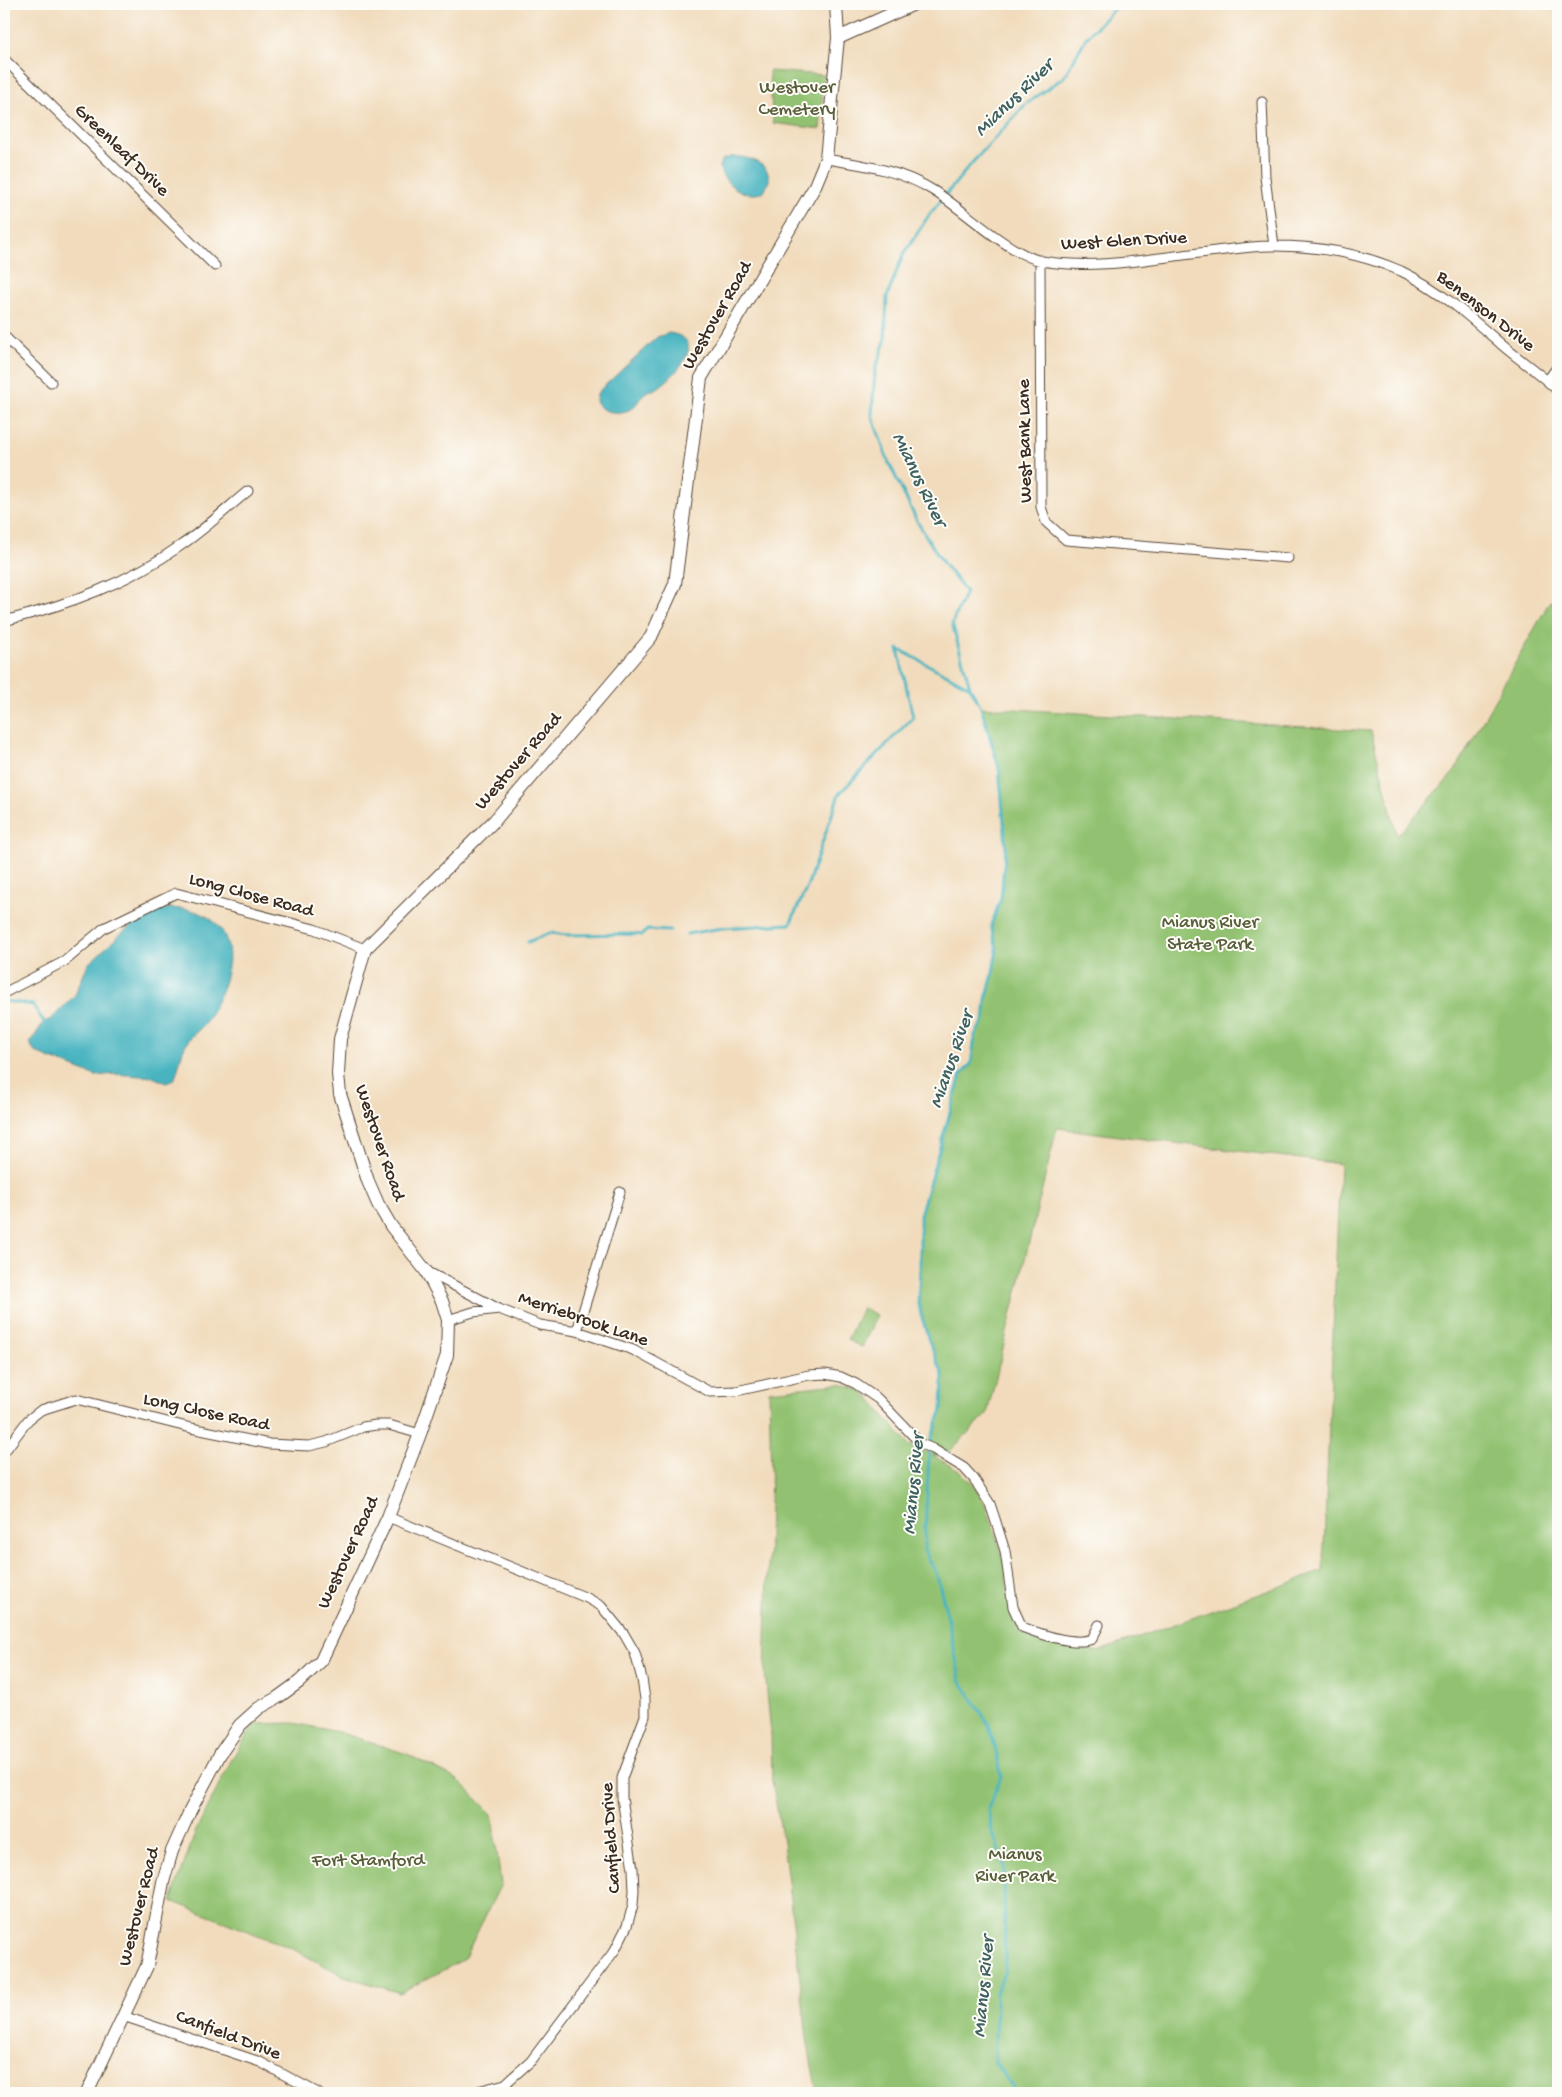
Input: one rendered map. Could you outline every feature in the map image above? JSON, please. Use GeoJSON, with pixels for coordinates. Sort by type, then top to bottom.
{"type":"FeatureCollection","features":[{"type":"Feature","properties":{"kind":"street","name":"Westover Road"},"geometry":{"type":"LineString","coordinates":[[87,2093],[146,1966],[163,1882],[172,1851],[190,1811],[216,1762],[240,1725],[259,1708],[299,1682],[321,1662],[388,1517],[420,1434],[447,1355],[448,1320],[442,1301],[426,1271],[391,1226],[378,1204],[368,1181],[340,1094],[338,1074],[340,1039],[365,949],[495,820],[651,637],[675,584],[701,378],[814,188],[826,159],[838,38],[836,4]]}},
{"type":"Feature","properties":{"kind":"street"},"geometry":{"type":"LineString","coordinates":[[838,38],[914,4]]}},
{"type":"Feature","properties":{"kind":"street","name":"Greenleaf Drive"},"geometry":{"type":"LineString","coordinates":[[4,59],[215,266]]}},
{"type":"Feature","properties":{"kind":"street"},"geometry":{"type":"LineString","coordinates":[[1262,102],[1266,177],[1274,246]]}},
{"type":"Feature","properties":{"kind":"street","name":"West Glen Drive"},"geometry":{"type":"LineString","coordinates":[[826,159],[891,171],[932,190],[1017,250],[1040,260],[1075,265],[1274,246],[1326,249],[1359,256]]}},
{"type":"Feature","properties":{"kind":"street","name":"Benenson Drive"},"geometry":{"type":"LineString","coordinates":[[1359,256],[1401,271],[1432,289],[1464,312],[1520,360],[1548,380],[1558,391]]}},
{"type":"Feature","properties":{"kind":"street","name":"West Bank Lane"},"geometry":{"type":"LineString","coordinates":[[1040,260],[1041,507],[1046,522],[1066,540],[1288,558]]}},
{"type":"Feature","properties":{"kind":"street"},"geometry":{"type":"LineString","coordinates":[[4,336],[51,382]]}},
{"type":"Feature","properties":{"kind":"street"},"geometry":{"type":"LineString","coordinates":[[1548,380],[1558,366]]}},
{"type":"Feature","properties":{"kind":"street"},"geometry":{"type":"LineString","coordinates":[[5,620],[82,598],[142,569],[190,539],[248,491]]}},
{"type":"Feature","properties":{"kind":"street","name":"Long Close Road"},"geometry":{"type":"LineString","coordinates":[[4,992],[65,961],[104,928],[176,893],[314,928],[365,949]]}},
{"type":"Feature","properties":{"kind":"street"},"geometry":{"type":"LineString","coordinates":[[577,1331],[620,1192]]}},
{"type":"Feature","properties":{"kind":"street","name":"Merriebrook Lane"},"geometry":{"type":"LineString","coordinates":[[426,1271],[499,1309],[540,1324],[577,1331],[633,1350],[710,1392],[736,1391],[810,1375],[825,1374],[842,1377],[856,1384],[878,1399],[921,1444],[964,1468],[974,1479],[990,1504],[1005,1551],[1013,1607],[1022,1627],[1042,1635],[1080,1642],[1092,1639],[1099,1625]]}},
{"type":"Feature","properties":{"kind":"street","name":"Merriebrook Lane"},"geometry":{"type":"LineString","coordinates":[[448,1320],[473,1312],[499,1309]]}},
{"type":"Feature","properties":{"kind":"street","name":"Long Close Road"},"geometry":{"type":"LineString","coordinates":[[4,1452],[28,1420],[41,1410],[76,1399],[191,1428],[269,1444],[309,1446],[326,1442],[363,1427],[376,1425],[389,1425],[420,1434]]}},
{"type":"Feature","properties":{"kind":"street","name":"Canfield Drive"},"geometry":{"type":"LineString","coordinates":[[388,1517],[587,1598],[601,1606],[624,1634],[635,1653],[645,1699],[644,1716],[622,1778],[622,1798],[634,1890],[627,1926],[615,1950],[531,2061],[505,2084],[470,2093]]}},
{"type":"Feature","properties":{"kind":"street","name":"Canfield Drive"},"geometry":{"type":"LineString","coordinates":[[123,2016],[260,2062],[318,2093]]}},
{"type":"Feature","properties":{"kind":"street"},"geometry":{"type":"LineString","coordinates":[[505,2084],[512,2093]]}},
{"type":"Feature","properties":{"kind":"green space","name":"Westover Cemetery"},"geometry":{"type":"Polygon","coordinates":[[[769,71],[824,75],[820,129],[773,123],[769,71]]]}},
{"type":"Feature","properties":{"kind":"green space"},"geometry":{"type":"Polygon","coordinates":[[[1550,601],[1558,603],[1558,2093],[817,2093],[808,2045],[783,1842],[772,1781],[771,1734],[765,1672],[771,1474],[769,1391],[841,1384],[864,1392],[909,1445],[929,1453],[932,1436],[942,1410],[943,1375],[929,1341],[918,1304],[920,1215],[961,1075],[971,1064],[975,1035],[984,1020],[986,999],[997,950],[991,926],[1001,898],[1006,845],[999,768],[981,707],[1371,731],[1397,836],[1455,771],[1550,601]],[[1057,1128],[987,1414],[945,1456],[932,1455],[961,1472],[975,1487],[986,1505],[1005,1564],[1009,1604],[1018,1629],[1023,1634],[1043,1641],[1097,1652],[1323,1571],[1340,1164],[1057,1128]]]}},
{"type":"Feature","properties":{"kind":"green space"},"geometry":{"type":"Polygon","coordinates":[[[862,1308],[877,1315],[862,1347],[847,1340],[862,1308]]]}},
{"type":"Feature","properties":{"kind":"green space","name":"Fort Stamford"},"geometry":{"type":"Polygon","coordinates":[[[293,1723],[339,1732],[407,1754],[458,1780],[492,1814],[501,1884],[464,1959],[400,1993],[344,1976],[291,1948],[171,1901],[195,1833],[233,1757],[254,1724],[293,1723]]]}},
{"type":"Feature","properties":{"kind":"water"},"geometry":{"type":"Polygon","coordinates":[[[730,157],[746,158],[755,161],[767,170],[769,176],[768,184],[763,192],[749,194],[742,192],[725,179],[719,166],[722,160],[730,157]]]}},
{"type":"Feature","properties":{"kind":"water"},"geometry":{"type":"Polygon","coordinates":[[[669,333],[681,337],[687,342],[688,350],[686,358],[674,374],[658,388],[645,393],[635,406],[629,410],[616,412],[599,406],[596,402],[600,390],[657,337],[669,333]]]}},
{"type":"Feature","properties":{"kind":"water"},"geometry":{"type":"Polygon","coordinates":[[[171,908],[197,912],[215,922],[224,934],[228,948],[226,979],[220,994],[206,1022],[190,1038],[185,1046],[174,1080],[166,1083],[153,1077],[115,1074],[96,1076],[34,1051],[30,1043],[44,1022],[51,1019],[75,995],[88,964],[123,932],[144,916],[158,909],[171,908]]]}},
{"type":"Feature","properties":{"kind":"waterway","name":"Mianus River"},"geometry":{"type":"LineString","coordinates":[[1017,2093],[995,2063],[996,1993],[1005,1971],[1004,1865],[992,1831],[988,1809],[1001,1777],[999,1763],[989,1725],[960,1679],[947,1614],[936,1572],[924,1550],[929,1454],[932,1436],[942,1410],[943,1375],[929,1341],[918,1304],[920,1215],[961,1075],[971,1064],[975,1035],[984,1020],[986,999],[997,949],[991,926],[1001,898],[1006,845],[999,768],[981,707],[970,687],[952,623],[966,592],[943,563],[918,523],[888,461],[872,415],[875,371],[885,341],[887,297],[902,257],[929,215],[972,163],[1026,104],[1064,77],[1086,38],[1119,4]]}},
{"type":"Feature","properties":{"kind":"waterway"},"geometry":{"type":"LineString","coordinates":[[687,934],[722,928],[790,924],[807,887],[839,794],[913,717],[898,649],[970,687]]}},
{"type":"Feature","properties":{"kind":"waterway"},"geometry":{"type":"LineString","coordinates":[[528,942],[550,933],[567,935],[642,935],[647,930],[670,931]]}},
{"type":"Feature","properties":{"kind":"waterway"},"geometry":{"type":"LineString","coordinates":[[4,1001],[33,1005],[44,1022]]}},
{"type":"Feature","properties":{"kind":"park label","name":"Mianus River State Park"},"geometry":{"type":"Point","coordinates":[1210,934]}},
{"type":"Feature","properties":{"kind":"park label","name":"Mianus River Park"},"geometry":{"type":"Point","coordinates":[1015,1866]}}]}
